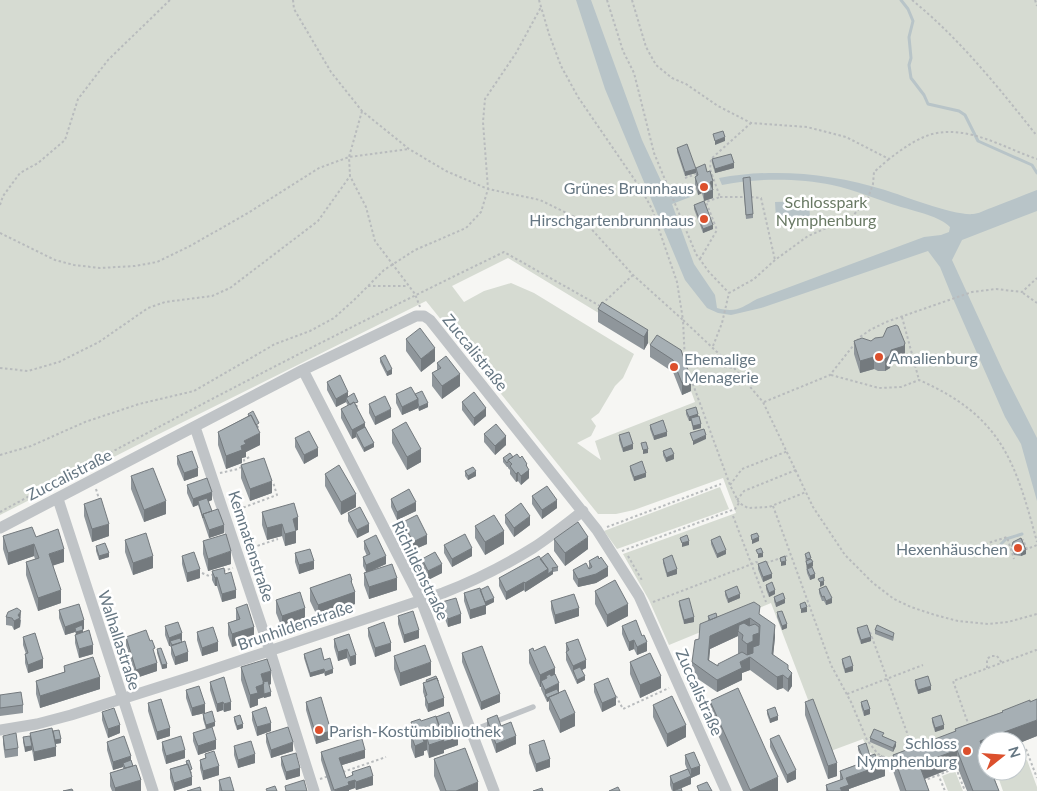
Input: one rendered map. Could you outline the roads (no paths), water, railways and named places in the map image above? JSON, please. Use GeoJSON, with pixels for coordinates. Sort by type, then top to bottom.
{"type":"FeatureCollection","features":[{"type":"Feature","properties":{"kind":"street","name":"Zuccalistraße"},"geometry":{"type":"LineString","coordinates":[[0,528],[303,370],[416,316],[424,316],[430,320],[583,511],[613,554],[639,596],[726,791]]}},
{"type":"Feature","properties":{"kind":"street","name":"Richildenstraße"},"geometry":{"type":"LineString","coordinates":[[303,370],[421,600],[494,791]]}},
{"type":"Feature","properties":{"kind":"street","name":"Kemnatenstraße"},"geometry":{"type":"LineString","coordinates":[[195,427],[313,786]]}},
{"type":"Feature","properties":{"kind":"street","name":"Walhallastraße"},"geometry":{"type":"LineString","coordinates":[[58,499],[122,699],[154,791]]}},
{"type":"Feature","properties":{"kind":"street","name":"Brunhildenstraße"},"geometry":{"type":"LineString","coordinates":[[0,730],[42,723],[122,699],[443,593],[492,571],[534,547],[583,511]]}},
{"type":"Feature","properties":{"kind":"lane"},"geometry":{"type":"LineString","coordinates":[[471,731],[534,706]]}},
{"type":"Feature","properties":{"kind":"waterway"},"geometry":{"type":"LineString","coordinates":[[901,0],[908,9],[913,21],[909,37],[911,78],[924,95],[928,104],[959,111],[965,115],[978,141],[1032,165],[1037,173]]}},
{"type":"Feature","properties":{"kind":"waterway"},"geometry":{"type":"LineString","coordinates":[[1001,544],[1006,539],[1022,534]]}},
{"type":"Feature","properties":{"kind":"waterway"},"geometry":{"type":"LineString","coordinates":[[980,553],[988,555],[996,551]]}},
{"type":"Feature","properties":{"kind":"place","name":"Grünes Brunnhaus"},"geometry":{"type":"Point","coordinates":[704,187]}},
{"type":"Feature","properties":{"kind":"place","name":"Hirschgartenbrunnhaus"},"geometry":{"type":"Point","coordinates":[704,219]}},
{"type":"Feature","properties":{"kind":"place","name":"Amalienburg"},"geometry":{"type":"Point","coordinates":[879,357]}},
{"type":"Feature","properties":{"kind":"place","name":"Ehemalige Menagerie"},"geometry":{"type":"Point","coordinates":[674,367]}},
{"type":"Feature","properties":{"kind":"place","name":"Hexenhäuschen"},"geometry":{"type":"Point","coordinates":[1018,548]}},
{"type":"Feature","properties":{"kind":"place","name":"Parish-Kostümbibliothek"},"geometry":{"type":"Point","coordinates":[319,730]}},
{"type":"Feature","properties":{"kind":"place","name":"Schloss Nymphenburg"},"geometry":{"type":"Point","coordinates":[967,751]}},
{"type":"Feature","properties":{"kind":"park label","name":"Schlosspark Nymphenburg"},"geometry":{"type":"Point","coordinates":[826,210]}}]}
